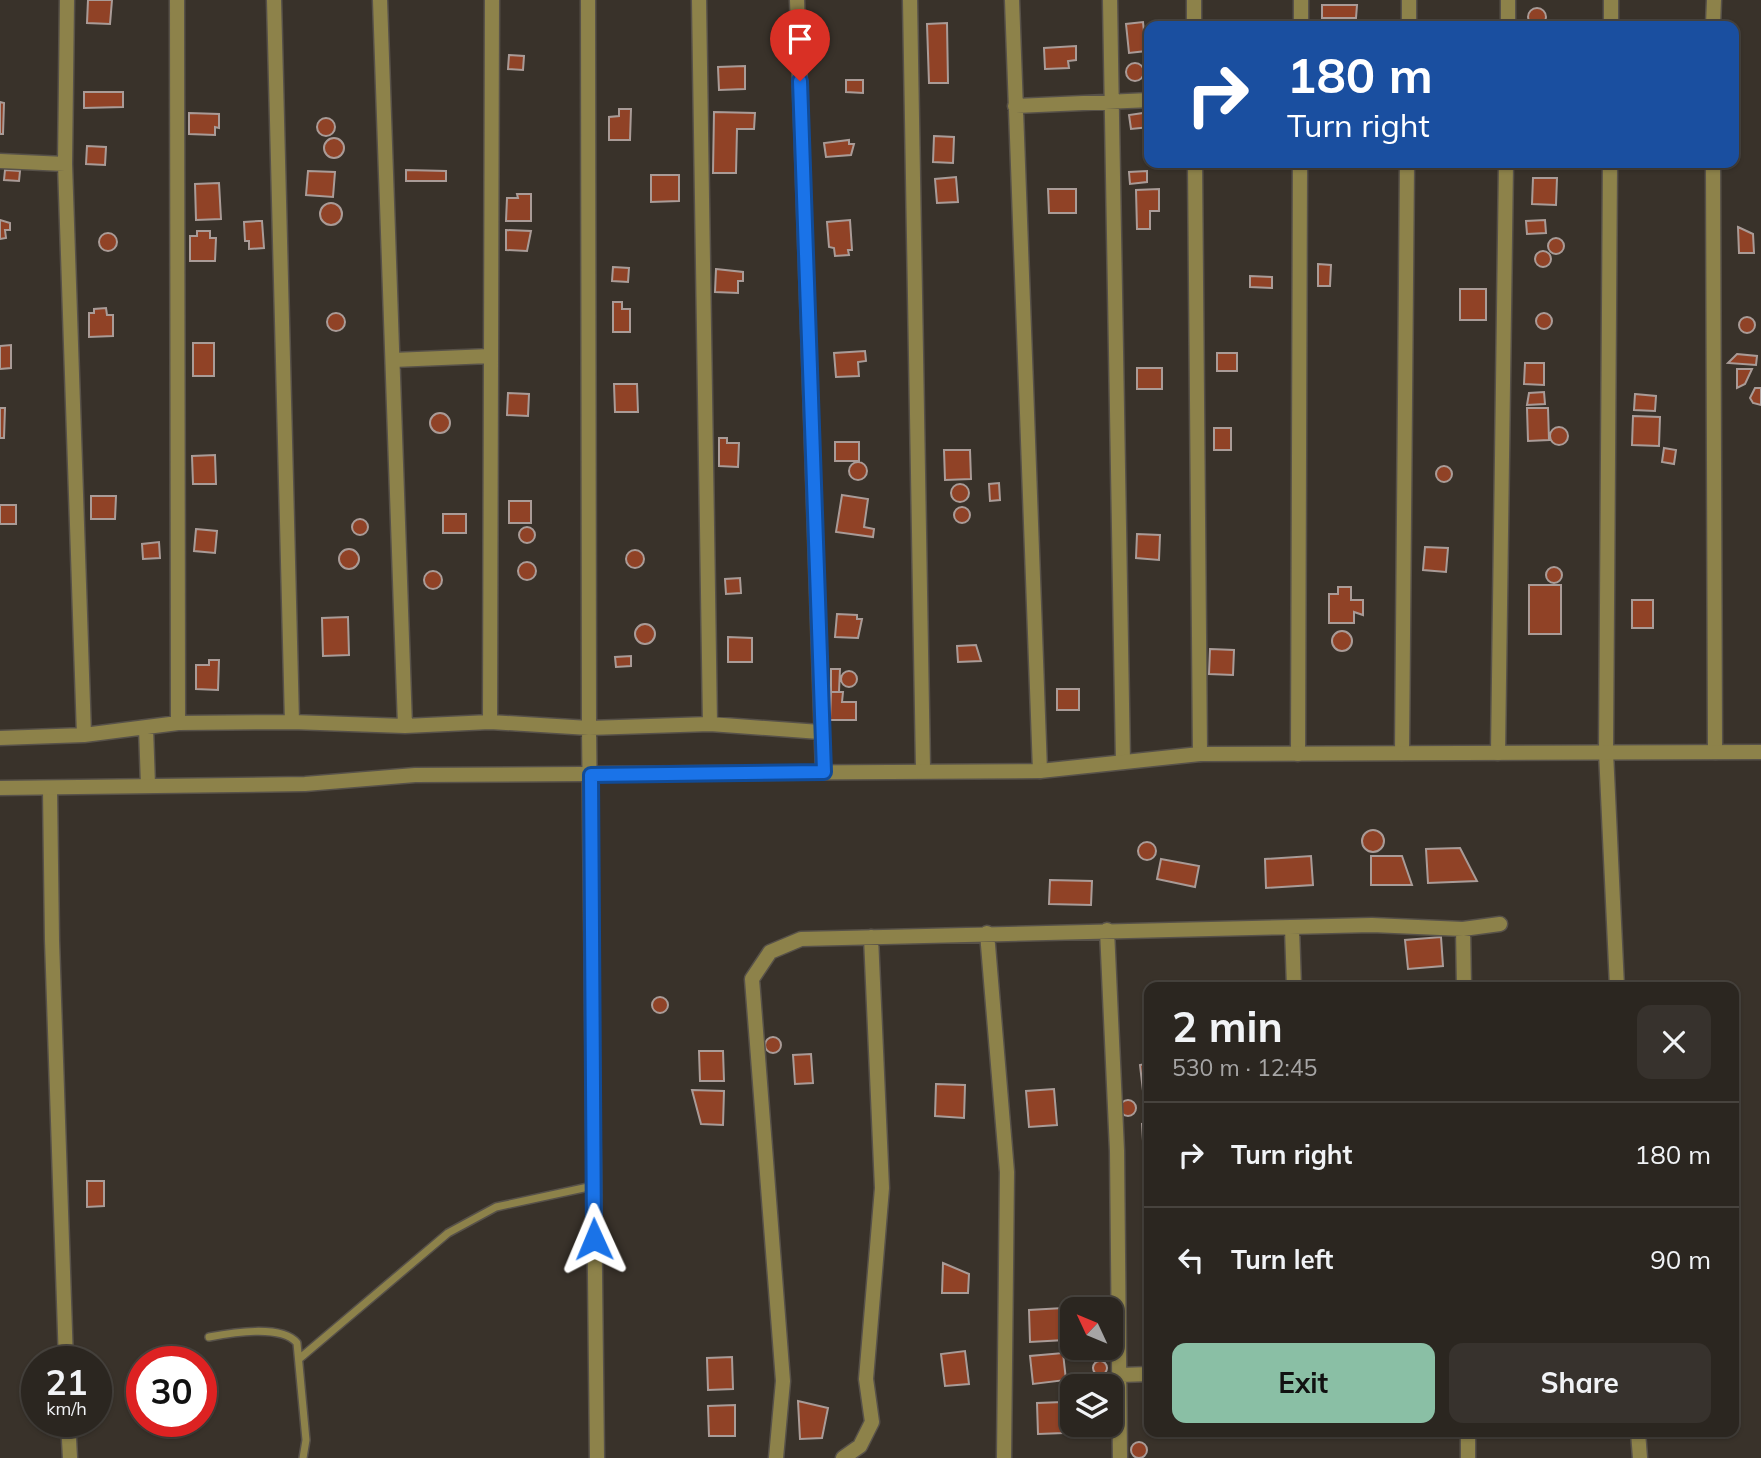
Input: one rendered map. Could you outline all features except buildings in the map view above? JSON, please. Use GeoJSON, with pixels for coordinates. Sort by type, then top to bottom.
{"type":"FeatureCollection","features":[{"type":"Feature","properties":{"kind":"street"},"geometry":{"type":"LineString","coordinates":[[67,0],[65,164],[84,735]]}},
{"type":"Feature","properties":{"kind":"street"},"geometry":{"type":"LineString","coordinates":[[177,0],[178,723]]}},
{"type":"Feature","properties":{"kind":"street"},"geometry":{"type":"LineString","coordinates":[[274,0],[292,722]]}},
{"type":"Feature","properties":{"kind":"street"},"geometry":{"type":"LineString","coordinates":[[380,0],[405,726]]}},
{"type":"Feature","properties":{"kind":"street"},"geometry":{"type":"LineString","coordinates":[[490,722],[492,0]]}},
{"type":"Feature","properties":{"kind":"street"},"geometry":{"type":"LineString","coordinates":[[588,0],[589,728],[597,1458]]}},
{"type":"Feature","properties":{"kind":"street"},"geometry":{"type":"LineString","coordinates":[[699,0],[710,724]]}},
{"type":"Feature","properties":{"kind":"street"},"geometry":{"type":"LineString","coordinates":[[797,0],[820,732],[824,772]]}},
{"type":"Feature","properties":{"kind":"street"},"geometry":{"type":"LineString","coordinates":[[910,0],[923,769]]}},
{"type":"Feature","properties":{"kind":"street"},"geometry":{"type":"LineString","coordinates":[[1012,0],[1040,771]]}},
{"type":"Feature","properties":{"kind":"street"},"geometry":{"type":"LineString","coordinates":[[1110,0],[1123,762]]}},
{"type":"Feature","properties":{"kind":"street"},"geometry":{"type":"LineString","coordinates":[[1194,0],[1194,21]]}},
{"type":"Feature","properties":{"kind":"street"},"geometry":{"type":"LineString","coordinates":[[1301,0],[1301,21]]}},
{"type":"Feature","properties":{"kind":"street"},"geometry":{"type":"LineString","coordinates":[[1409,0],[1409,21]]}},
{"type":"Feature","properties":{"kind":"street"},"geometry":{"type":"LineString","coordinates":[[1508,0],[1508,21]]}},
{"type":"Feature","properties":{"kind":"street"},"geometry":{"type":"LineString","coordinates":[[1611,0],[1611,21]]}},
{"type":"Feature","properties":{"kind":"street"},"geometry":{"type":"LineString","coordinates":[[1713,21],[1714,0]]}},
{"type":"Feature","properties":{"kind":"street"},"geometry":{"type":"LineString","coordinates":[[1015,106],[1144,100]]}},
{"type":"Feature","properties":{"kind":"street"},"geometry":{"type":"LineString","coordinates":[[0,161],[65,164]]}},
{"type":"Feature","properties":{"kind":"street"},"geometry":{"type":"LineString","coordinates":[[1195,168],[1200,754]]}},
{"type":"Feature","properties":{"kind":"street"},"geometry":{"type":"LineString","coordinates":[[1298,754],[1300,168]]}},
{"type":"Feature","properties":{"kind":"street"},"geometry":{"type":"LineString","coordinates":[[1402,753],[1407,168]]}},
{"type":"Feature","properties":{"kind":"street"},"geometry":{"type":"LineString","coordinates":[[1498,753],[1506,168]]}},
{"type":"Feature","properties":{"kind":"street"},"geometry":{"type":"LineString","coordinates":[[1610,168],[1606,752],[1617,982]]}},
{"type":"Feature","properties":{"kind":"street"},"geometry":{"type":"LineString","coordinates":[[1713,168],[1715,752]]}},
{"type":"Feature","properties":{"kind":"street"},"geometry":{"type":"LineString","coordinates":[[393,360],[490,356]]}},
{"type":"Feature","properties":{"kind":"street"},"geometry":{"type":"LineString","coordinates":[[0,738],[84,735],[178,723],[292,722],[405,726],[490,722],[589,728],[710,724],[820,732]]}},
{"type":"Feature","properties":{"kind":"street"},"geometry":{"type":"LineString","coordinates":[[146,728],[148,785]]}},
{"type":"Feature","properties":{"kind":"street"},"geometry":{"type":"LineString","coordinates":[[0,788],[305,784],[415,775],[923,769],[1040,771],[1200,754],[1761,752]]}},
{"type":"Feature","properties":{"kind":"street"},"geometry":{"type":"LineString","coordinates":[[50,789],[52,954],[65,1346]]}},
{"type":"Feature","properties":{"kind":"street"},"geometry":{"type":"LineString","coordinates":[[776,1458],[783,1381],[752,979],[771,952],[801,939],[1372,925],[1463,929],[1500,924]]}},
{"type":"Feature","properties":{"kind":"street"},"geometry":{"type":"LineString","coordinates":[[1292,928],[1294,982]]}},
{"type":"Feature","properties":{"kind":"street"},"geometry":{"type":"LineString","coordinates":[[1463,929],[1464,982]]}},
{"type":"Feature","properties":{"kind":"street"},"geometry":{"type":"LineString","coordinates":[[1107,930],[1117,1151],[1120,1374]]}},
{"type":"Feature","properties":{"kind":"street"},"geometry":{"type":"LineString","coordinates":[[987,933],[1007,1172],[1004,1458]]}},
{"type":"Feature","properties":{"kind":"street"},"geometry":{"type":"LineString","coordinates":[[843,1458],[860,1446],[872,1422],[866,1379],[882,1188],[871,937]]}},
{"type":"Feature","properties":{"kind":"street"},"geometry":{"type":"LineString","coordinates":[[1123,1375],[1144,1374]]}},
{"type":"Feature","properties":{"kind":"street"},"geometry":{"type":"LineString","coordinates":[[68,1437],[69,1458]]}},
{"type":"Feature","properties":{"kind":"street"},"geometry":{"type":"LineString","coordinates":[[1120,1437],[1120,1458]]}},
{"type":"Feature","properties":{"kind":"street"},"geometry":{"type":"LineString","coordinates":[[1468,1437],[1468,1458]]}},
{"type":"Feature","properties":{"kind":"street"},"geometry":{"type":"LineString","coordinates":[[1638,1437],[1640,1458]]}},
{"type":"Feature","properties":{"kind":"lane"},"geometry":{"type":"LineString","coordinates":[[299,1359],[448,1233],[496,1207],[593,1186]]}},
{"type":"Feature","properties":{"kind":"lane"},"geometry":{"type":"LineString","coordinates":[[209,1337],[237,1332],[283,1333],[297,1343],[306,1440],[303,1458]]}},
{"type":"Feature","properties":{"kind":"route"},"geometry":{"type":"LineString","coordinates":[[594,1239],[591,775],[824,772],[820,732],[800,81]]}}]}
